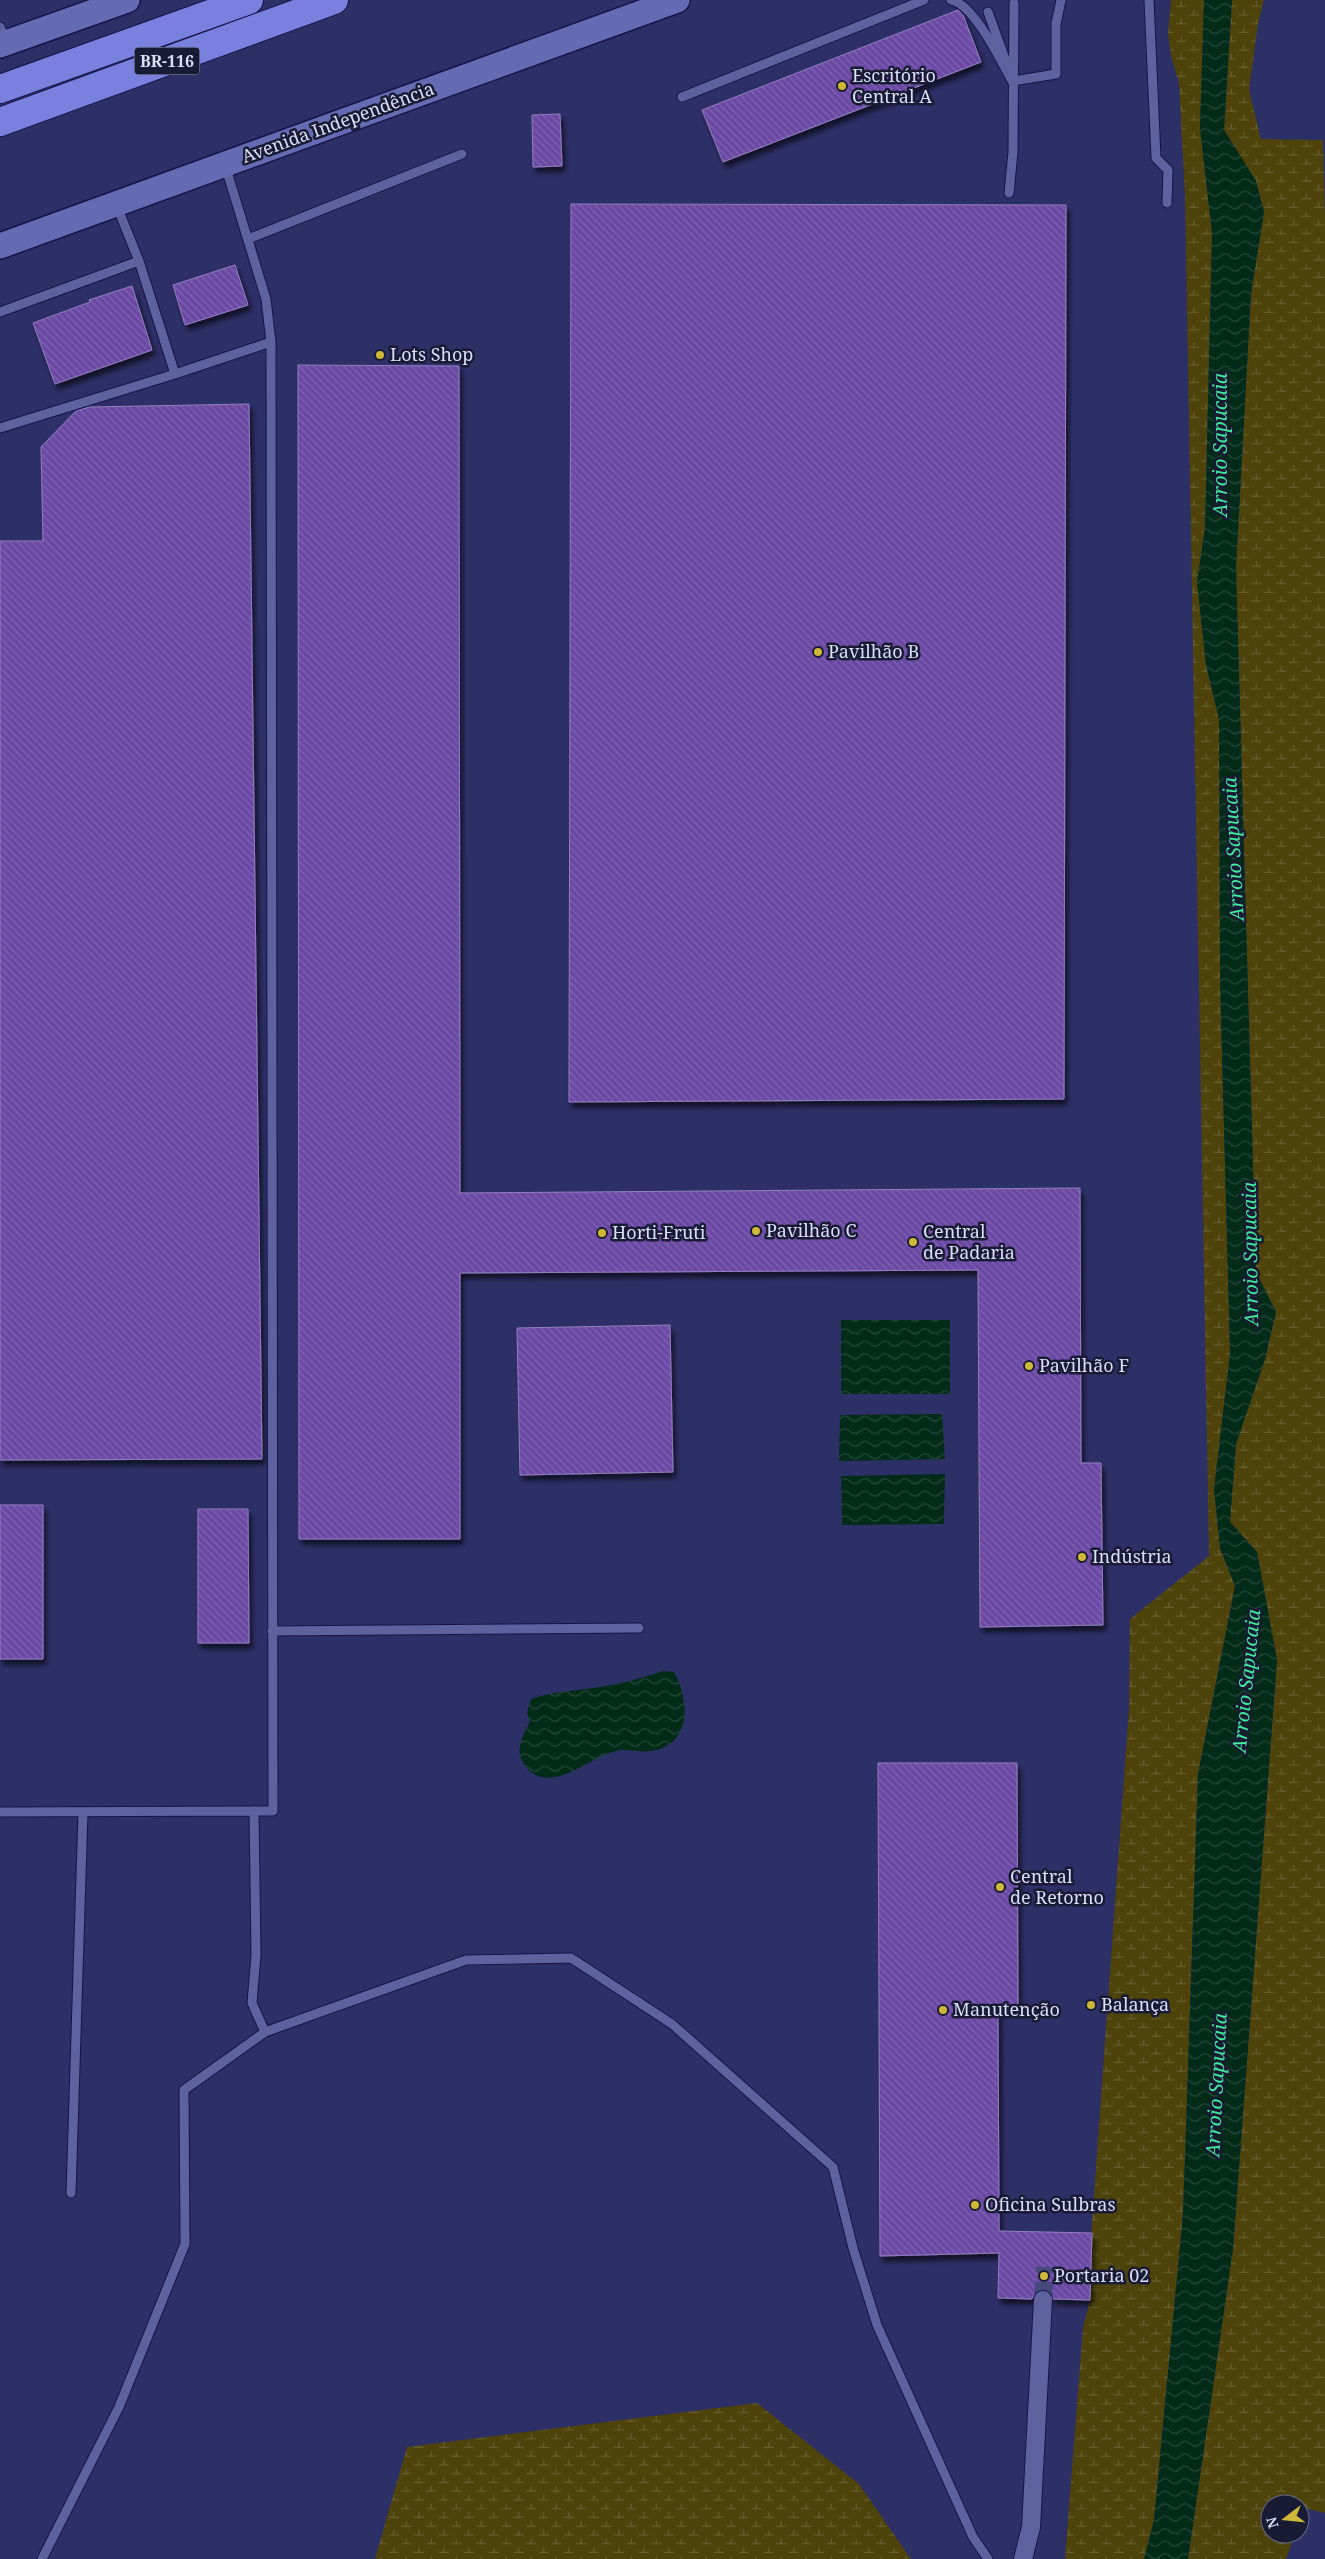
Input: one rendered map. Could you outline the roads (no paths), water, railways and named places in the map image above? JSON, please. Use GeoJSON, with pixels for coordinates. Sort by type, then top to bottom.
{"type":"FeatureCollection","features":[{"type":"Feature","properties":{"kind":"highway","name":"BR-116"},"geometry":{"type":"LineString","coordinates":[[0,89],[249,0]]}},
{"type":"Feature","properties":{"kind":"highway","name":"BR-116"},"geometry":{"type":"LineString","coordinates":[[0,122],[334,0]]}},
{"type":"Feature","properties":{"kind":"main road"},"geometry":{"type":"LineString","coordinates":[[2,38],[127,0]]}},
{"type":"Feature","properties":{"kind":"main road","name":"Avenida Independência"},"geometry":{"type":"LineString","coordinates":[[0,246],[677,0]]}},
{"type":"Feature","properties":{"kind":"street"},"geometry":{"type":"LineString","coordinates":[[1023,2559],[1032,2527],[1043,2300]]}},
{"type":"Feature","properties":{"kind":"lane"},"geometry":{"type":"LineString","coordinates":[[682,97],[924,0]]}},
{"type":"Feature","properties":{"kind":"lane"},"geometry":{"type":"LineString","coordinates":[[951,0],[957,1],[971,15],[1013,81]]}},
{"type":"Feature","properties":{"kind":"lane"},"geometry":{"type":"LineString","coordinates":[[1013,81],[1056,74],[1056,24],[1061,0]]}},
{"type":"Feature","properties":{"kind":"lane"},"geometry":{"type":"LineString","coordinates":[[1149,0],[1156,158],[1168,170],[1167,203]]}},
{"type":"Feature","properties":{"kind":"lane"},"geometry":{"type":"LineString","coordinates":[[1009,193],[1013,152],[1014,3]]}},
{"type":"Feature","properties":{"kind":"lane"},"geometry":{"type":"LineString","coordinates":[[988,12],[1000,39],[1013,81]]}},
{"type":"Feature","properties":{"kind":"lane"},"geometry":{"type":"LineString","coordinates":[[248,239],[462,154]]}},
{"type":"Feature","properties":{"kind":"lane"},"geometry":{"type":"LineString","coordinates":[[0,1812],[273,1811],[271,342],[266,299],[224,164]]}},
{"type":"Feature","properties":{"kind":"lane"},"geometry":{"type":"LineString","coordinates":[[116,204],[140,261],[175,374]]}},
{"type":"Feature","properties":{"kind":"lane"},"geometry":{"type":"LineString","coordinates":[[0,312],[140,261]]}},
{"type":"Feature","properties":{"kind":"lane"},"geometry":{"type":"LineString","coordinates":[[0,428],[271,342]]}},
{"type":"Feature","properties":{"kind":"lane"},"geometry":{"type":"LineString","coordinates":[[272,1631],[639,1628]]}},
{"type":"Feature","properties":{"kind":"lane"},"geometry":{"type":"LineString","coordinates":[[254,1811],[256,1955],[252,2003],[265,2032]]}},
{"type":"Feature","properties":{"kind":"lane"},"geometry":{"type":"LineString","coordinates":[[71,2193],[83,1813]]}},
{"type":"Feature","properties":{"kind":"lane"},"geometry":{"type":"LineString","coordinates":[[42,2559],[118,2407],[185,2244],[184,2090],[265,2032],[466,1960],[571,1958],[672,2024],[833,2167],[853,2248],[877,2325],[973,2537],[988,2559]]}},
{"type":"Feature","properties":{"kind":"water","name":"Arroio Sapucaia"},"geometry":{"type":"Polygon","coordinates":[[[1204,0],[1232,0],[1224,130],[1256,181],[1264,212],[1251,294],[1236,567],[1256,1272],[1276,1312],[1265,1359],[1236,1444],[1230,1522],[1257,1552],[1277,1660],[1233,2249],[1188,2559],[1144,2559],[1154,2520],[1183,2214],[1198,1774],[1235,1586],[1220,1548],[1214,1489],[1230,1354],[1220,976],[1219,719],[1206,665],[1197,582],[1205,528],[1212,233],[1200,128],[1204,0]]]}},
{"type":"Feature","properties":{"kind":"water"},"geometry":{"type":"Polygon","coordinates":[[[841,1320],[950,1320],[950,1394],[841,1394],[841,1320]]]}},
{"type":"Feature","properties":{"kind":"water"},"geometry":{"type":"Polygon","coordinates":[[[942,1414],[945,1459],[839,1461],[840,1415],[942,1414]]]}},
{"type":"Feature","properties":{"kind":"water"},"geometry":{"type":"Polygon","coordinates":[[[945,1474],[944,1524],[842,1525],[841,1476],[945,1474]]]}},
{"type":"Feature","properties":{"kind":"water"},"geometry":{"type":"Polygon","coordinates":[[[663,1671],[674,1672],[683,1696],[685,1708],[681,1731],[674,1740],[664,1747],[651,1751],[616,1751],[556,1777],[544,1778],[533,1774],[524,1764],[521,1759],[520,1748],[522,1737],[530,1722],[527,1713],[531,1699],[616,1684],[663,1671]]]}},
{"type":"Feature","properties":{"kind":"tunnel"},"geometry":{"type":"LineString","coordinates":[[1043,2300],[1045,2267]]}},
{"type":"Feature","properties":{"kind":"place","name":"Escritório Central A"},"geometry":{"type":"Point","coordinates":[842,86]}},
{"type":"Feature","properties":{"kind":"place","name":"Lots Shop"},"geometry":{"type":"Point","coordinates":[380,355]}},
{"type":"Feature","properties":{"kind":"place","name":"Pavilhão B"},"geometry":{"type":"Point","coordinates":[818,652]}},
{"type":"Feature","properties":{"kind":"place","name":"Pavilhão C"},"geometry":{"type":"Point","coordinates":[756,1231]}},
{"type":"Feature","properties":{"kind":"place","name":"Horti-Fruti"},"geometry":{"type":"Point","coordinates":[602,1233]}},
{"type":"Feature","properties":{"kind":"place","name":"Central de Padaria"},"geometry":{"type":"Point","coordinates":[913,1242]}},
{"type":"Feature","properties":{"kind":"place","name":"Pavilhão F"},"geometry":{"type":"Point","coordinates":[1029,1366]}},
{"type":"Feature","properties":{"kind":"place","name":"Indústria"},"geometry":{"type":"Point","coordinates":[1082,1557]}},
{"type":"Feature","properties":{"kind":"place","name":"Central de Retorno"},"geometry":{"type":"Point","coordinates":[1000,1887]}},
{"type":"Feature","properties":{"kind":"place","name":"Balança"},"geometry":{"type":"Point","coordinates":[1091,2005]}},
{"type":"Feature","properties":{"kind":"place","name":"Manutenção"},"geometry":{"type":"Point","coordinates":[943,2010]}},
{"type":"Feature","properties":{"kind":"place","name":"Oficina Sulbras"},"geometry":{"type":"Point","coordinates":[975,2205]}},
{"type":"Feature","properties":{"kind":"place","name":"Portaria 02"},"geometry":{"type":"Point","coordinates":[1044,2276]}}]}
